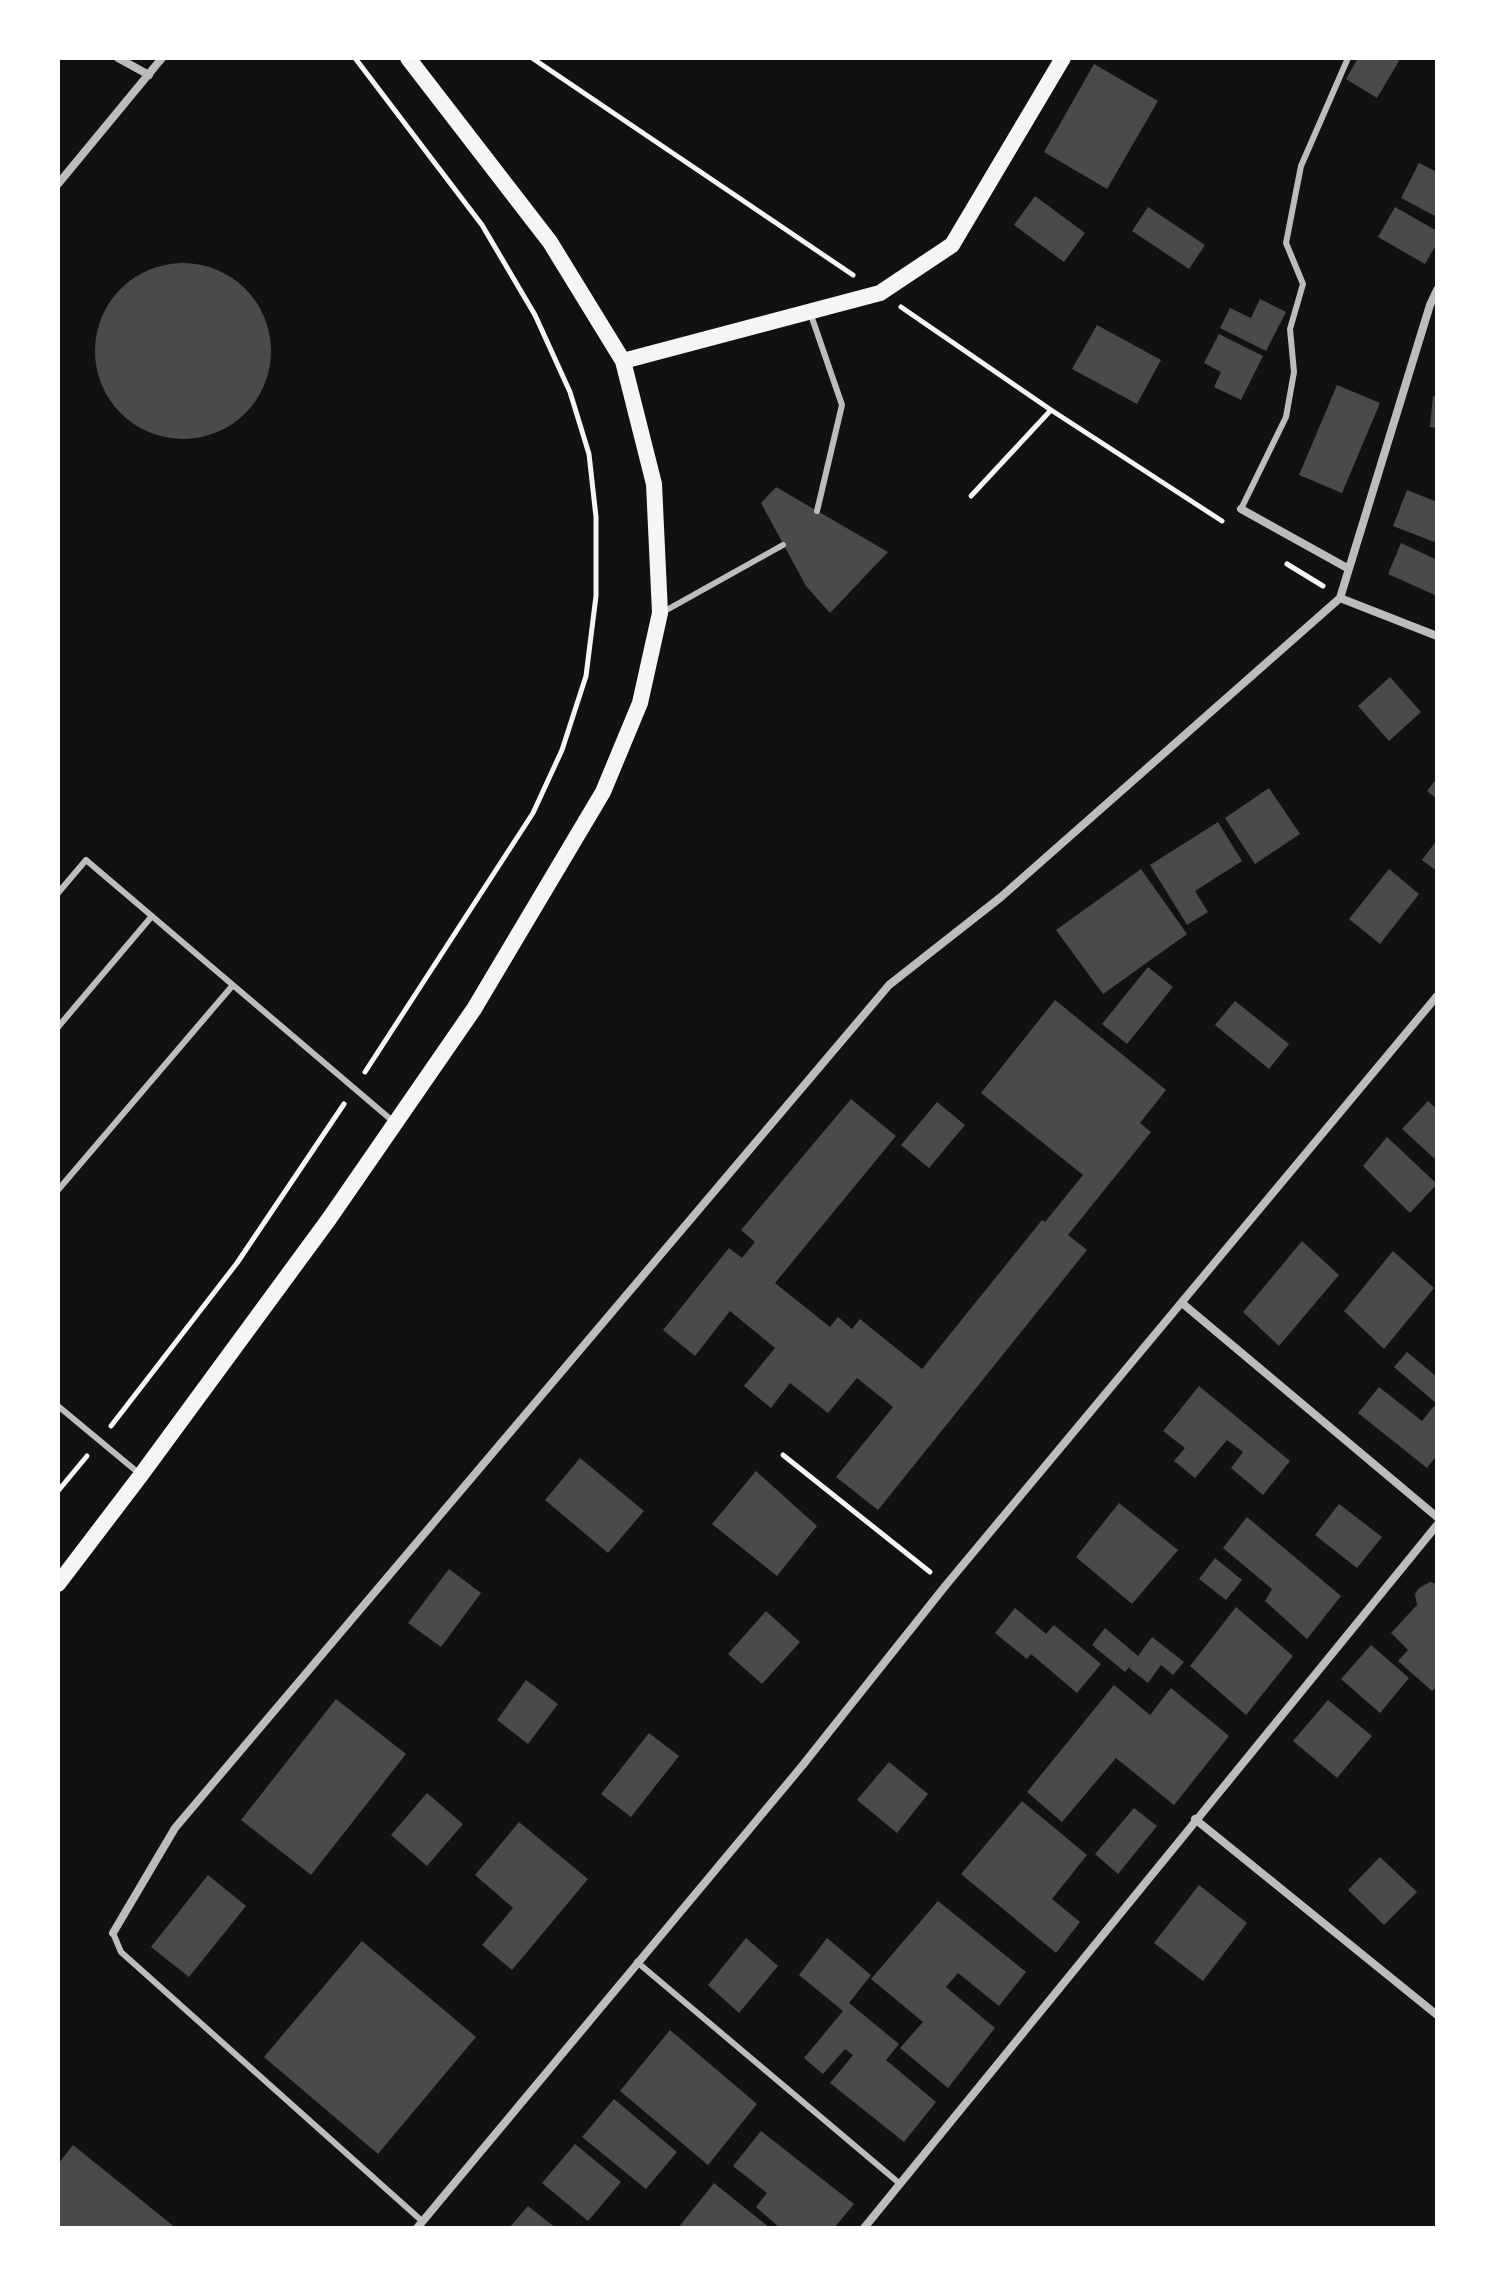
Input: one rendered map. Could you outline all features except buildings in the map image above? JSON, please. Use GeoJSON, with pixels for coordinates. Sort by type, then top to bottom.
{"type":"FeatureCollection","features":[{"type":"Feature","properties":{"kind":"main road"},"geometry":{"type":"LineString","coordinates":[[58,1584],[329,1219],[474,1009],[603,792],[640,703],[660,613],[654,484],[623,361],[550,242],[408,58]]}},
{"type":"Feature","properties":{"kind":"main road"},"geometry":{"type":"LineString","coordinates":[[623,361],[880,293],[952,245],[1063,58]]}},
{"type":"Feature","properties":{"kind":"street"},"geometry":{"type":"LineString","coordinates":[[118,58],[149,75]]}},
{"type":"Feature","properties":{"kind":"street"},"geometry":{"type":"LineString","coordinates":[[58,184],[162,58]]}},
{"type":"Feature","properties":{"kind":"street"},"geometry":{"type":"LineString","coordinates":[[113,1933],[175,1828],[889,985],[1001,897],[1340,598],[1437,290]]}},
{"type":"Feature","properties":{"kind":"street"},"geometry":{"type":"LineString","coordinates":[[1241,509],[1349,569]]}},
{"type":"Feature","properties":{"kind":"street"},"geometry":{"type":"LineString","coordinates":[[1340,598],[1437,636]]}},
{"type":"Feature","properties":{"kind":"street"},"geometry":{"type":"LineString","coordinates":[[419,2225],[802,1766],[946,1585],[1437,996]]}},
{"type":"Feature","properties":{"kind":"street"},"geometry":{"type":"LineString","coordinates":[[1182,1303],[1437,1517]]}},
{"type":"Feature","properties":{"kind":"street"},"geometry":{"type":"LineString","coordinates":[[864,2228],[1437,1525]]}},
{"type":"Feature","properties":{"kind":"street"},"geometry":{"type":"LineString","coordinates":[[1195,1819],[1437,2015]]}},
{"type":"Feature","properties":{"kind":"lane"},"geometry":{"type":"LineString","coordinates":[[1241,509],[1286,417],[1294,372],[1290,329],[1303,284],[1286,243],[1301,166],[1348,58]]}},
{"type":"Feature","properties":{"kind":"lane"},"geometry":{"type":"LineString","coordinates":[[810,312],[842,405],[817,511]]}},
{"type":"Feature","properties":{"kind":"lane"},"geometry":{"type":"LineString","coordinates":[[660,613],[783,545]]}},
{"type":"Feature","properties":{"kind":"lane"},"geometry":{"type":"LineString","coordinates":[[58,893],[86,860],[395,1123]]}},
{"type":"Feature","properties":{"kind":"lane"},"geometry":{"type":"LineString","coordinates":[[58,1027],[152,916]]}},
{"type":"Feature","properties":{"kind":"lane"},"geometry":{"type":"LineString","coordinates":[[58,1190],[233,985]]}},
{"type":"Feature","properties":{"kind":"lane"},"geometry":{"type":"LineString","coordinates":[[58,1406],[141,1475]]}},
{"type":"Feature","properties":{"kind":"lane"},"geometry":{"type":"LineString","coordinates":[[113,1933],[121,1952],[419,2225]]}},
{"type":"Feature","properties":{"kind":"lane"},"geometry":{"type":"LineString","coordinates":[[637,1962],[899,2183]]}},
{"type":"Feature","properties":{"kind":"path"},"geometry":{"type":"LineString","coordinates":[[58,1491],[237,1263],[533,813],[562,750],[586,676],[596,596],[596,517],[589,454],[565,379],[535,315],[482,225],[355,58]]}},
{"type":"Feature","properties":{"kind":"path"},"geometry":{"type":"LineString","coordinates":[[532,58],[1051,410],[1235,530]]}},
{"type":"Feature","properties":{"kind":"path"},"geometry":{"type":"LineString","coordinates":[[971,496],[1051,410]]}},
{"type":"Feature","properties":{"kind":"path"},"geometry":{"type":"LineString","coordinates":[[1274,555],[1340,598]]}},
{"type":"Feature","properties":{"kind":"path"},"geometry":{"type":"LineString","coordinates":[[783,1455],[946,1585]]}}]}
